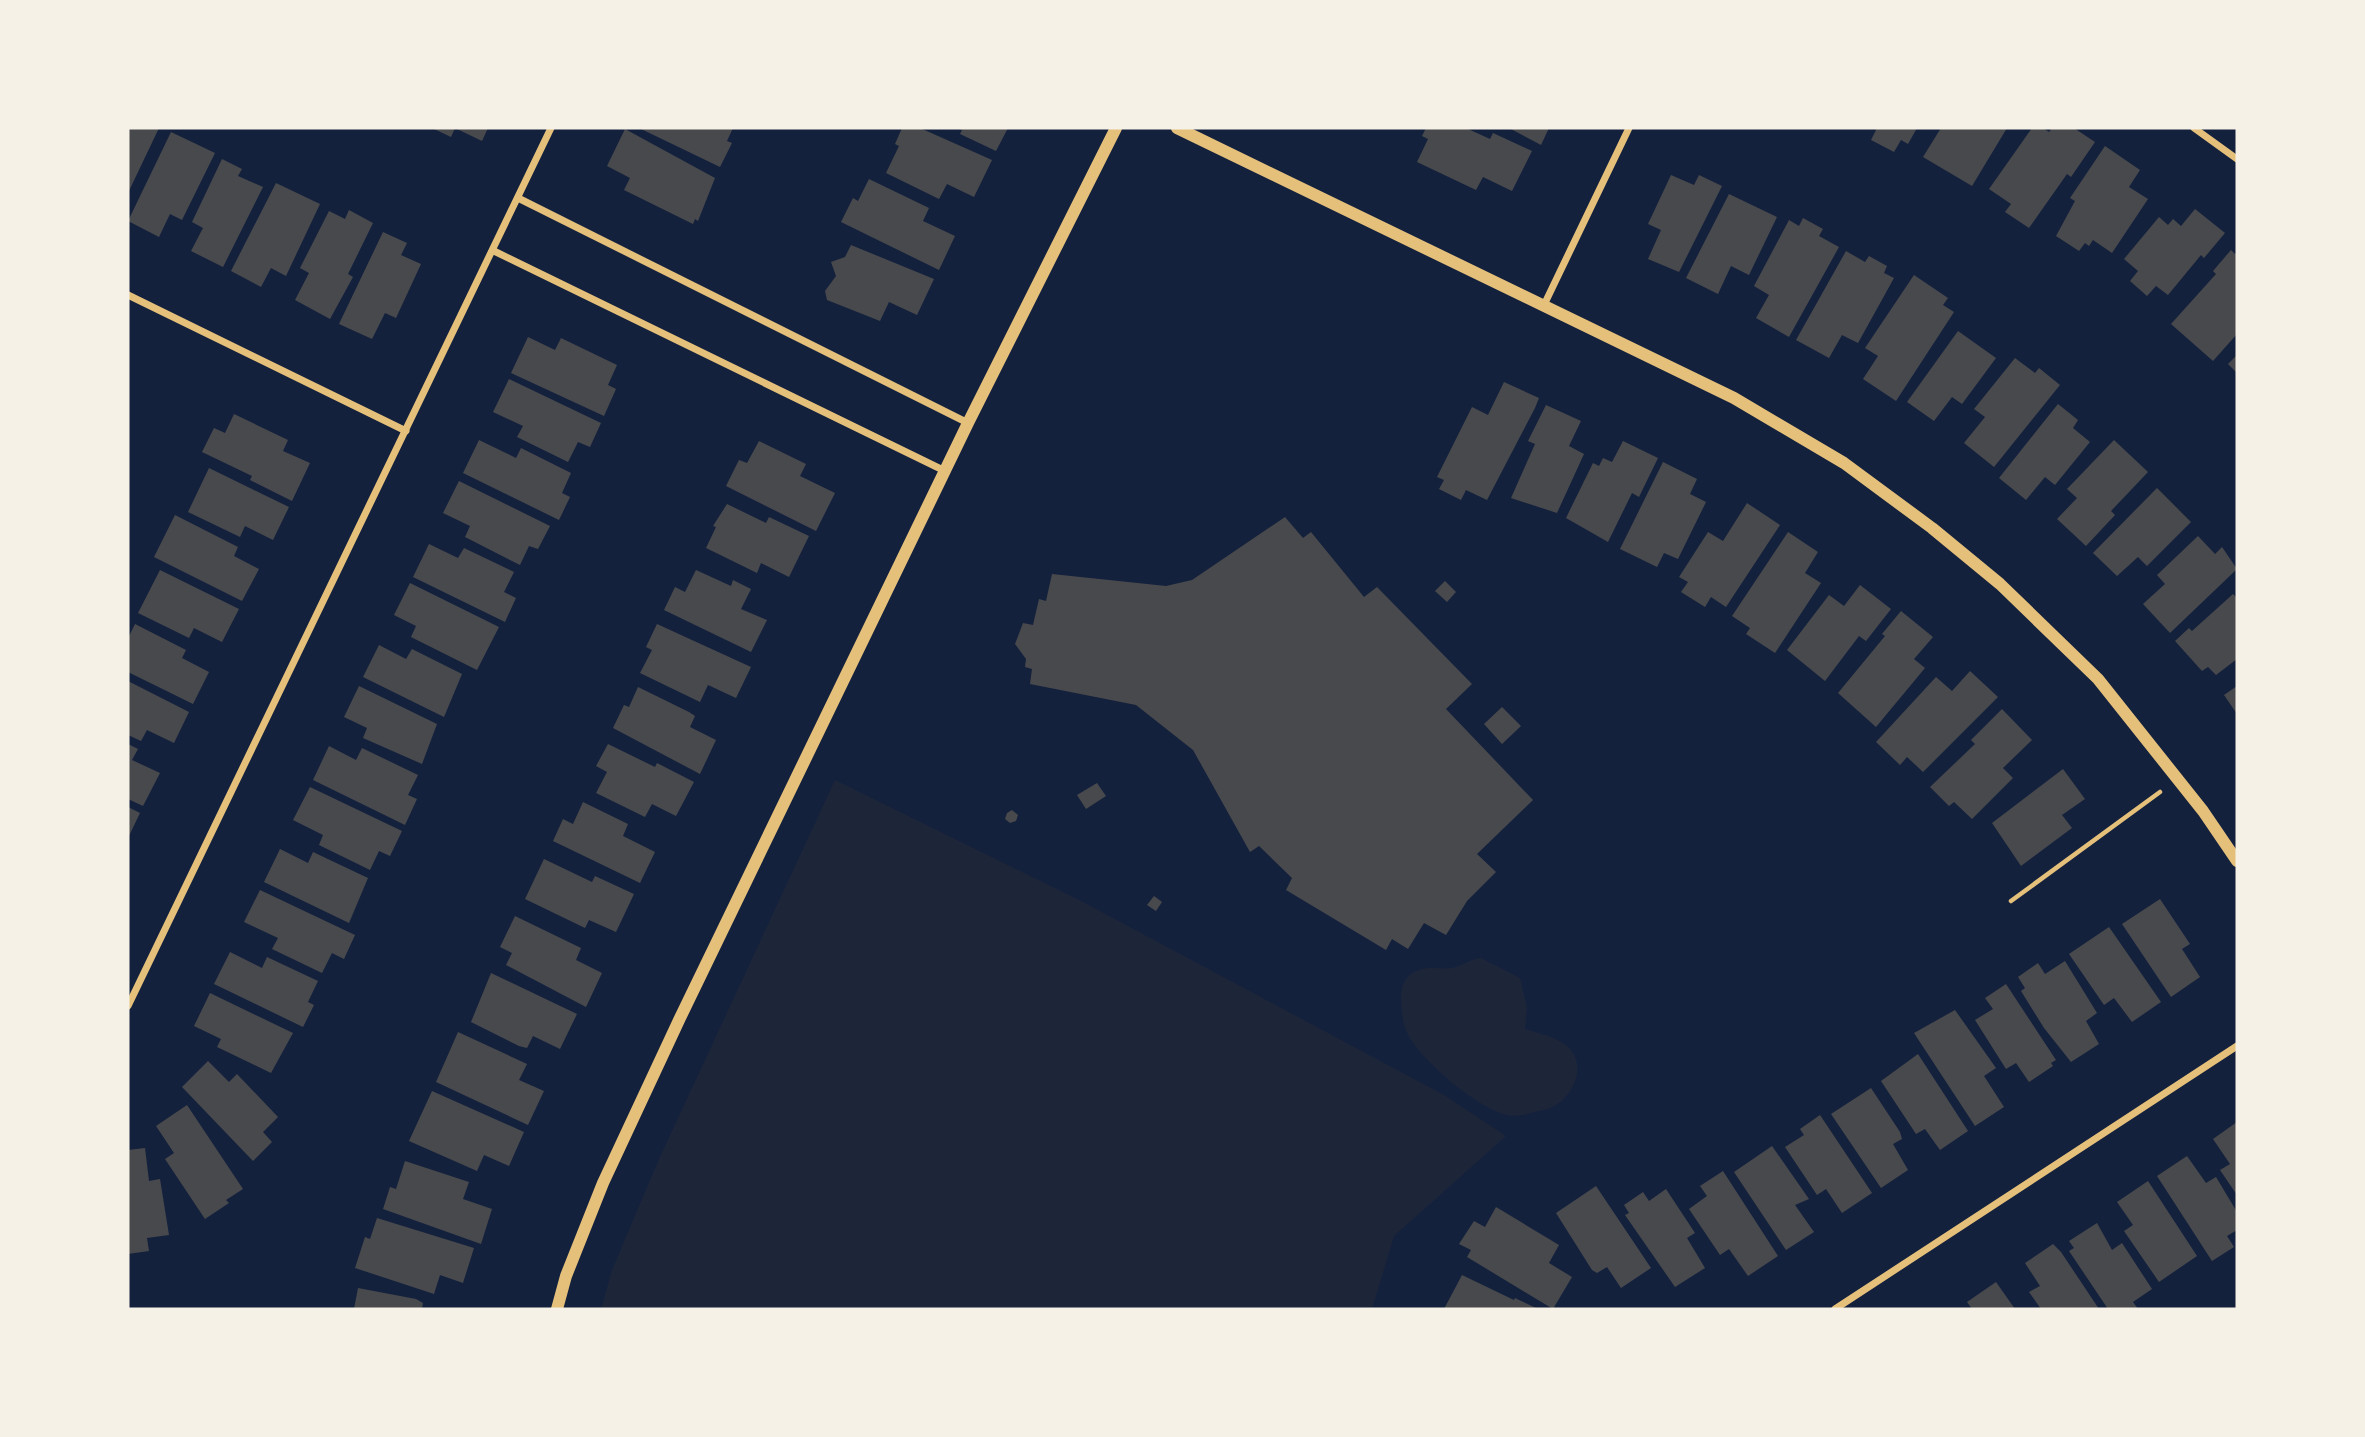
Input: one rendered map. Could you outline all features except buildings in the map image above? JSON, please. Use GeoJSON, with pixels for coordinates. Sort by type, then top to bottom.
{"type":"FeatureCollection","features":[{"type":"Feature","properties":{"kind":"street"},"geometry":{"type":"LineString","coordinates":[[128,1006],[551,128]]}},
{"type":"Feature","properties":{"kind":"street"},"geometry":{"type":"LineString","coordinates":[[557,1309],[566,1276],[603,1183],[968,423],[1116,128]]}},
{"type":"Feature","properties":{"kind":"street"},"geometry":{"type":"LineString","coordinates":[[1177,128],[1734,398],[1844,463],[1932,528],[2000,584],[2098,680],[2178,779],[2237,861]]}},
{"type":"Feature","properties":{"kind":"street"},"geometry":{"type":"LineString","coordinates":[[1544,305],[1629,128]]}},
{"type":"Feature","properties":{"kind":"street"},"geometry":{"type":"LineString","coordinates":[[2194,128],[2237,159]]}},
{"type":"Feature","properties":{"kind":"street"},"geometry":{"type":"LineString","coordinates":[[518,198],[968,423]]}},
{"type":"Feature","properties":{"kind":"street"},"geometry":{"type":"LineString","coordinates":[[494,251],[945,471]]}},
{"type":"Feature","properties":{"kind":"street"},"geometry":{"type":"LineString","coordinates":[[128,295],[406,431]]}},
{"type":"Feature","properties":{"kind":"street"},"geometry":{"type":"LineString","coordinates":[[1835,1309],[2237,1046]]}},
{"type":"Feature","properties":{"kind":"path"},"geometry":{"type":"LineString","coordinates":[[2011,901],[2178,779]]}},
{"type":"Feature","properties":{"kind":"shaded area"},"geometry":{"type":"Polygon","coordinates":[[[835,780],[1081,901],[1444,1095],[1506,1136],[1394,1236],[1372,1309],[601,1309],[612,1270],[659,1159],[835,780]]]}},
{"type":"Feature","properties":{"kind":"shaded area"},"geometry":{"type":"Polygon","coordinates":[[[1481,958],[1520,978],[1527,1007],[1525,1029],[1560,1041],[1575,1057],[1577,1076],[1573,1085],[1561,1102],[1552,1107],[1516,1116],[1495,1111],[1466,1093],[1438,1070],[1408,1035],[1403,1021],[1401,992],[1408,977],[1420,970],[1452,968],[1481,958]]]}}]}
